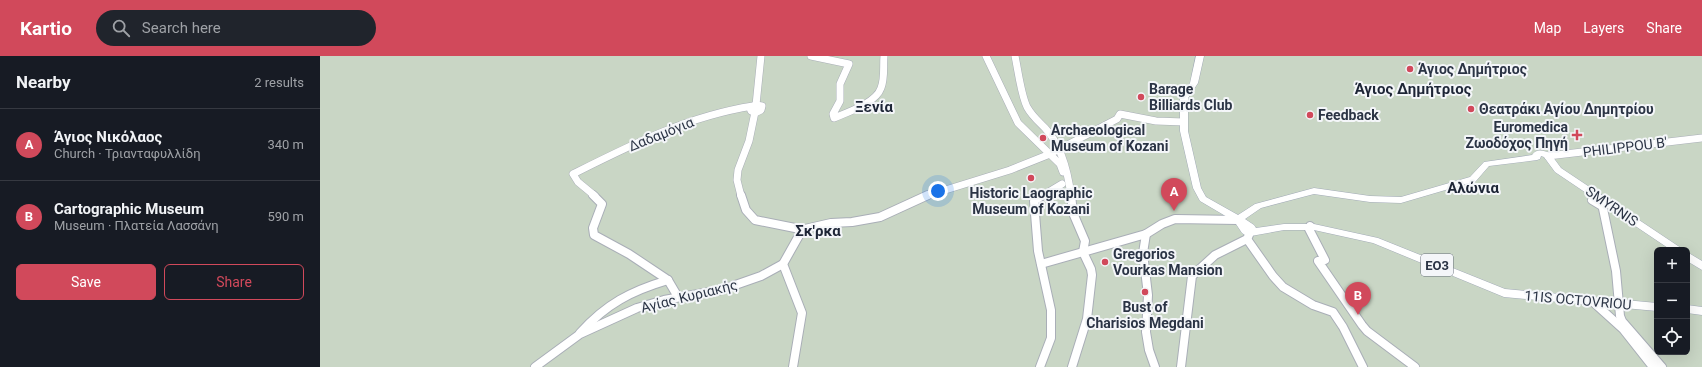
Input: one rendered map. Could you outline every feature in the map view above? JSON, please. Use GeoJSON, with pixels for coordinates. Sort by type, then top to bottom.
{"type":"FeatureCollection","features":[{"type":"Feature","properties":{"kind":"main road"},"geometry":{"type":"LineString","coordinates":[[1200,56],[1194,83],[1184,97],[1185,136],[1198,192],[1203,199],[1238,220],[1248,234]]}},
{"type":"Feature","properties":{"kind":"main road"},"geometry":{"type":"LineString","coordinates":[[1238,220],[1258,206],[1314,191],[1370,199],[1401,200],[1474,179],[1487,164],[1537,157],[1543,161],[1549,158]]}},
{"type":"Feature","properties":{"kind":"main road","name":"SMYRNIS"},"geometry":{"type":"LineString","coordinates":[[1549,158],[1554,170],[1598,201],[1673,247]]}},
{"type":"Feature","properties":{"kind":"main road","name":"11IS OCTOVRIOU"},"geometry":{"type":"LineString","coordinates":[[1310,226],[1375,240],[1499,291],[1522,295],[1654,307]]}},
{"type":"Feature","properties":{"kind":"main road","name":"ΕΟ3"},"geometry":{"type":"LineString","coordinates":[[1248,234],[1272,229],[1310,226]]}},
{"type":"Feature","properties":{"kind":"main road"},"geometry":{"type":"LineString","coordinates":[[1690,258],[1702,266]]}},
{"type":"Feature","properties":{"kind":"main road"},"geometry":{"type":"LineString","coordinates":[[1690,309],[1702,311]]}},
{"type":"Feature","properties":{"kind":"street"},"geometry":{"type":"LineString","coordinates":[[761,56],[749,141],[738,170],[737,180],[742,201],[746,210],[755,220],[786,225],[802,230],[831,223],[852,222],[880,217],[920,198],[1010,170],[1050,154],[1117,119],[1120,114],[1156,121],[1184,122]]}},
{"type":"Feature","properties":{"kind":"street"},"geometry":{"type":"LineString","coordinates":[[811,56],[850,64],[840,84],[840,101],[833,114],[834,118],[863,104],[878,93],[882,85],[884,56]]}},
{"type":"Feature","properties":{"kind":"street"},"geometry":{"type":"LineString","coordinates":[[986,56],[1018,123],[1062,167],[1066,185]]}},
{"type":"Feature","properties":{"kind":"street"},"geometry":{"type":"LineString","coordinates":[[1015,56],[1025,101],[1028,108],[1035,120],[1045,128],[1059,149],[1073,213],[1085,241],[1084,248],[1091,269],[1092,275],[1087,319],[1072,367]]}},
{"type":"Feature","properties":{"kind":"street","name":"Δαδαμόγια"},"geometry":{"type":"LineString","coordinates":[[668,280],[629,254],[594,235],[593,228],[602,209],[602,204],[599,199],[577,182],[573,177],[573,174],[646,139],[701,117],[728,110],[754,109]]}},
{"type":"Feature","properties":{"kind":"street","name":"PHILIPPOU B'"},"geometry":{"type":"LineString","coordinates":[[1549,158],[1702,138]]}},
{"type":"Feature","properties":{"kind":"street"},"geometry":{"type":"LineString","coordinates":[[1040,367],[1048,347],[1051,333],[1048,294],[1041,264],[1034,201],[1066,185]]}},
{"type":"Feature","properties":{"kind":"street"},"geometry":{"type":"LineString","coordinates":[[1598,201],[1616,271],[1620,316],[1622,321],[1662,367]]}},
{"type":"Feature","properties":{"kind":"street"},"geometry":{"type":"LineString","coordinates":[[1218,220],[1223,217],[1219,208]]}},
{"type":"Feature","properties":{"kind":"street"},"geometry":{"type":"LineString","coordinates":[[1041,264],[1084,248],[1094,249],[1146,234],[1162,224],[1179,218],[1238,220]]}},
{"type":"Feature","properties":{"kind":"street"},"geometry":{"type":"LineString","coordinates":[[1310,226],[1309,229],[1325,260],[1318,261],[1367,331],[1415,367]]}},
{"type":"Feature","properties":{"kind":"street"},"geometry":{"type":"LineString","coordinates":[[792,367],[802,313],[783,264],[802,230]]}},
{"type":"Feature","properties":{"kind":"street"},"geometry":{"type":"LineString","coordinates":[[1146,234],[1143,253],[1148,295],[1146,332],[1149,350],[1155,367]]}},
{"type":"Feature","properties":{"kind":"street"},"geometry":{"type":"LineString","coordinates":[[1181,367],[1192,276],[1215,255],[1248,234],[1273,276],[1283,287],[1313,305],[1332,312],[1348,336],[1363,367]]}},
{"type":"Feature","properties":{"kind":"street","name":"Αγίας Κυριακής"},"geometry":{"type":"LineString","coordinates":[[535,367],[585,331],[637,308],[721,290],[761,276],[783,264]]}},
{"type":"Feature","properties":{"kind":"street"},"geometry":{"type":"LineString","coordinates":[[585,331],[619,298],[628,293],[668,280],[678,298]]}},
{"type":"Feature","properties":{"kind":"street"},"geometry":{"type":"LineString","coordinates":[[1592,301],[1623,330],[1653,367]]}},
{"type":"Feature","properties":{"kind":"street"},"geometry":{"type":"LineString","coordinates":[[1608,302],[1610,318]]}},
{"type":"Feature","properties":{"kind":"green space"},"geometry":{"type":"Polygon","coordinates":[[[320,56],[1702,56],[1702,367],[320,367],[320,56]]]}},
{"type":"Feature","properties":{"kind":"place","name":"Άγιος Δημήτριος"},"geometry":{"type":"Point","coordinates":[1410,69]}},
{"type":"Feature","properties":{"kind":"place","name":"Barage Billiards Club"},"geometry":{"type":"Point","coordinates":[1141,97]}},
{"type":"Feature","properties":{"kind":"place","name":"Θεατράκι Αγίου Δημητρίου"},"geometry":{"type":"Point","coordinates":[1471,109]}},
{"type":"Feature","properties":{"kind":"place","name":"Feedback"},"geometry":{"type":"Point","coordinates":[1310,115]}},
{"type":"Feature","properties":{"kind":"place","name":"Euromedica Ζωοδόχος Πηγή"},"geometry":{"type":"Point","coordinates":[1577,135]}},
{"type":"Feature","properties":{"kind":"place","name":"Archaeological Museum of Kozani"},"geometry":{"type":"Point","coordinates":[1043,138]}},
{"type":"Feature","properties":{"kind":"place","name":"Historic Laographic Museum of Kozani"},"geometry":{"type":"Point","coordinates":[1031,178]}},
{"type":"Feature","properties":{"kind":"place","name":"Άγιος Νικόλαος"},"geometry":{"type":"Point","coordinates":[1174,211]}},
{"type":"Feature","properties":{"kind":"place","name":"Gregorios Vourkas Mansion"},"geometry":{"type":"Point","coordinates":[1105,262]}},
{"type":"Feature","properties":{"kind":"place","name":"Bust of Charisios Megdani"},"geometry":{"type":"Point","coordinates":[1145,292]}},
{"type":"Feature","properties":{"kind":"place","name":"Cartographic Museum"},"geometry":{"type":"Point","coordinates":[1358,315]}},
{"type":"Feature","properties":{"kind":"district","name":"Άγιος Δημήτριος"},"geometry":{"type":"Point","coordinates":[1413,89]}},
{"type":"Feature","properties":{"kind":"district","name":"Ξενία"},"geometry":{"type":"Point","coordinates":[874,107]}},
{"type":"Feature","properties":{"kind":"district","name":"Αλώνια"},"geometry":{"type":"Point","coordinates":[1473,188]}},
{"type":"Feature","properties":{"kind":"district","name":"Σκ'ρκα"},"geometry":{"type":"Point","coordinates":[818,231]}}]}
